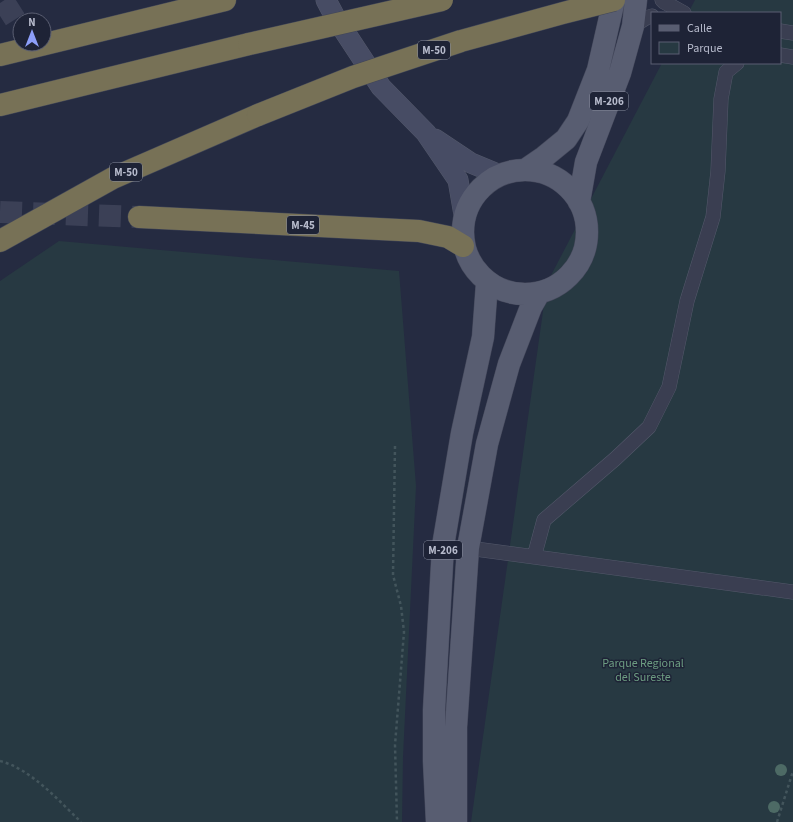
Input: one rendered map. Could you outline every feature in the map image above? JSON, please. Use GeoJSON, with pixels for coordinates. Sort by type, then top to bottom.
{"type":"FeatureCollection","features":[{"type":"Feature","properties":{"kind":"highway"},"geometry":{"type":"LineString","coordinates":[[0,55],[225,0]]}},
{"type":"Feature","properties":{"kind":"highway"},"geometry":{"type":"LineString","coordinates":[[0,105],[249,44],[442,0]]}},
{"type":"Feature","properties":{"kind":"highway","name":"M-50"},"geometry":{"type":"LineString","coordinates":[[0,241],[113,178],[258,115],[353,78],[462,41],[614,0]]}},
{"type":"Feature","properties":{"kind":"highway","name":"M-45"},"geometry":{"type":"LineString","coordinates":[[139,217],[419,231],[448,237],[464,246]]}},
{"type":"Feature","properties":{"kind":"main road","name":"M-206"},"geometry":{"type":"LineString","coordinates":[[614,0],[598,70],[578,121],[566,139],[544,158],[525,170],[500,175],[478,190],[464,215],[464,246],[471,265],[487,283],[509,293],[539,293],[566,279],[581,260],[587,233],[579,202],[586,162],[620,73],[633,26],[636,0]]}},
{"type":"Feature","properties":{"kind":"main road","name":"M-206"},"geometry":{"type":"LineString","coordinates":[[525,170],[546,174],[562,182],[579,202]]}},
{"type":"Feature","properties":{"kind":"main road","name":"M-206"},"geometry":{"type":"LineString","coordinates":[[437,822],[434,761],[434,710],[443,546],[462,433],[483,337],[487,283]]}},
{"type":"Feature","properties":{"kind":"main road","name":"M-206"},"geometry":{"type":"LineString","coordinates":[[456,822],[456,727],[468,548],[487,444],[509,364],[530,307],[539,293]]}},
{"type":"Feature","properties":{"kind":"street"},"geometry":{"type":"LineString","coordinates":[[326,0],[335,17],[381,87],[426,133],[458,180],[464,215]]}},
{"type":"Feature","properties":{"kind":"street"},"geometry":{"type":"LineString","coordinates":[[662,0],[682,12]]}},
{"type":"Feature","properties":{"kind":"street"},"geometry":{"type":"LineString","coordinates":[[633,26],[651,16]]}},
{"type":"Feature","properties":{"kind":"street"},"geometry":{"type":"LineString","coordinates":[[781,31],[793,33]]}},
{"type":"Feature","properties":{"kind":"street"},"geometry":{"type":"LineString","coordinates":[[781,56],[793,57]]}},
{"type":"Feature","properties":{"kind":"street"},"geometry":{"type":"LineString","coordinates":[[534,557],[544,520],[615,459],[649,427],[669,387],[687,301],[713,217],[718,171],[721,99],[726,72],[736,64]]}},
{"type":"Feature","properties":{"kind":"street"},"geometry":{"type":"LineString","coordinates":[[426,133],[471,163],[500,175]]}},
{"type":"Feature","properties":{"kind":"street"},"geometry":{"type":"LineString","coordinates":[[468,548],[793,592]]}},
{"type":"Feature","properties":{"kind":"path"},"geometry":{"type":"LineString","coordinates":[[395,446],[393,575],[404,632],[395,745],[397,822]]}},
{"type":"Feature","properties":{"kind":"path"},"geometry":{"type":"LineString","coordinates":[[0,761],[10,763],[41,784],[81,822]]}},
{"type":"Feature","properties":{"kind":"path"},"geometry":{"type":"LineString","coordinates":[[777,822],[793,771]]}},
{"type":"Feature","properties":{"kind":"green space","name":"Parque Regional del Sureste"},"geometry":{"type":"Polygon","coordinates":[[[695,0],[793,0],[793,822],[471,822],[547,283],[661,64],[781,64],[781,12],[689,12],[695,0]]]}},
{"type":"Feature","properties":{"kind":"green space"},"geometry":{"type":"Polygon","coordinates":[[[59,241],[399,271],[416,486],[403,757],[402,822],[0,822],[0,281],[59,241]]]}},
{"type":"Feature","properties":{"kind":"tunnel"},"geometry":{"type":"LineString","coordinates":[[0,16],[25,0]]}},
{"type":"Feature","properties":{"kind":"tunnel"},"geometry":{"type":"LineString","coordinates":[[0,212],[139,217]]}}]}
